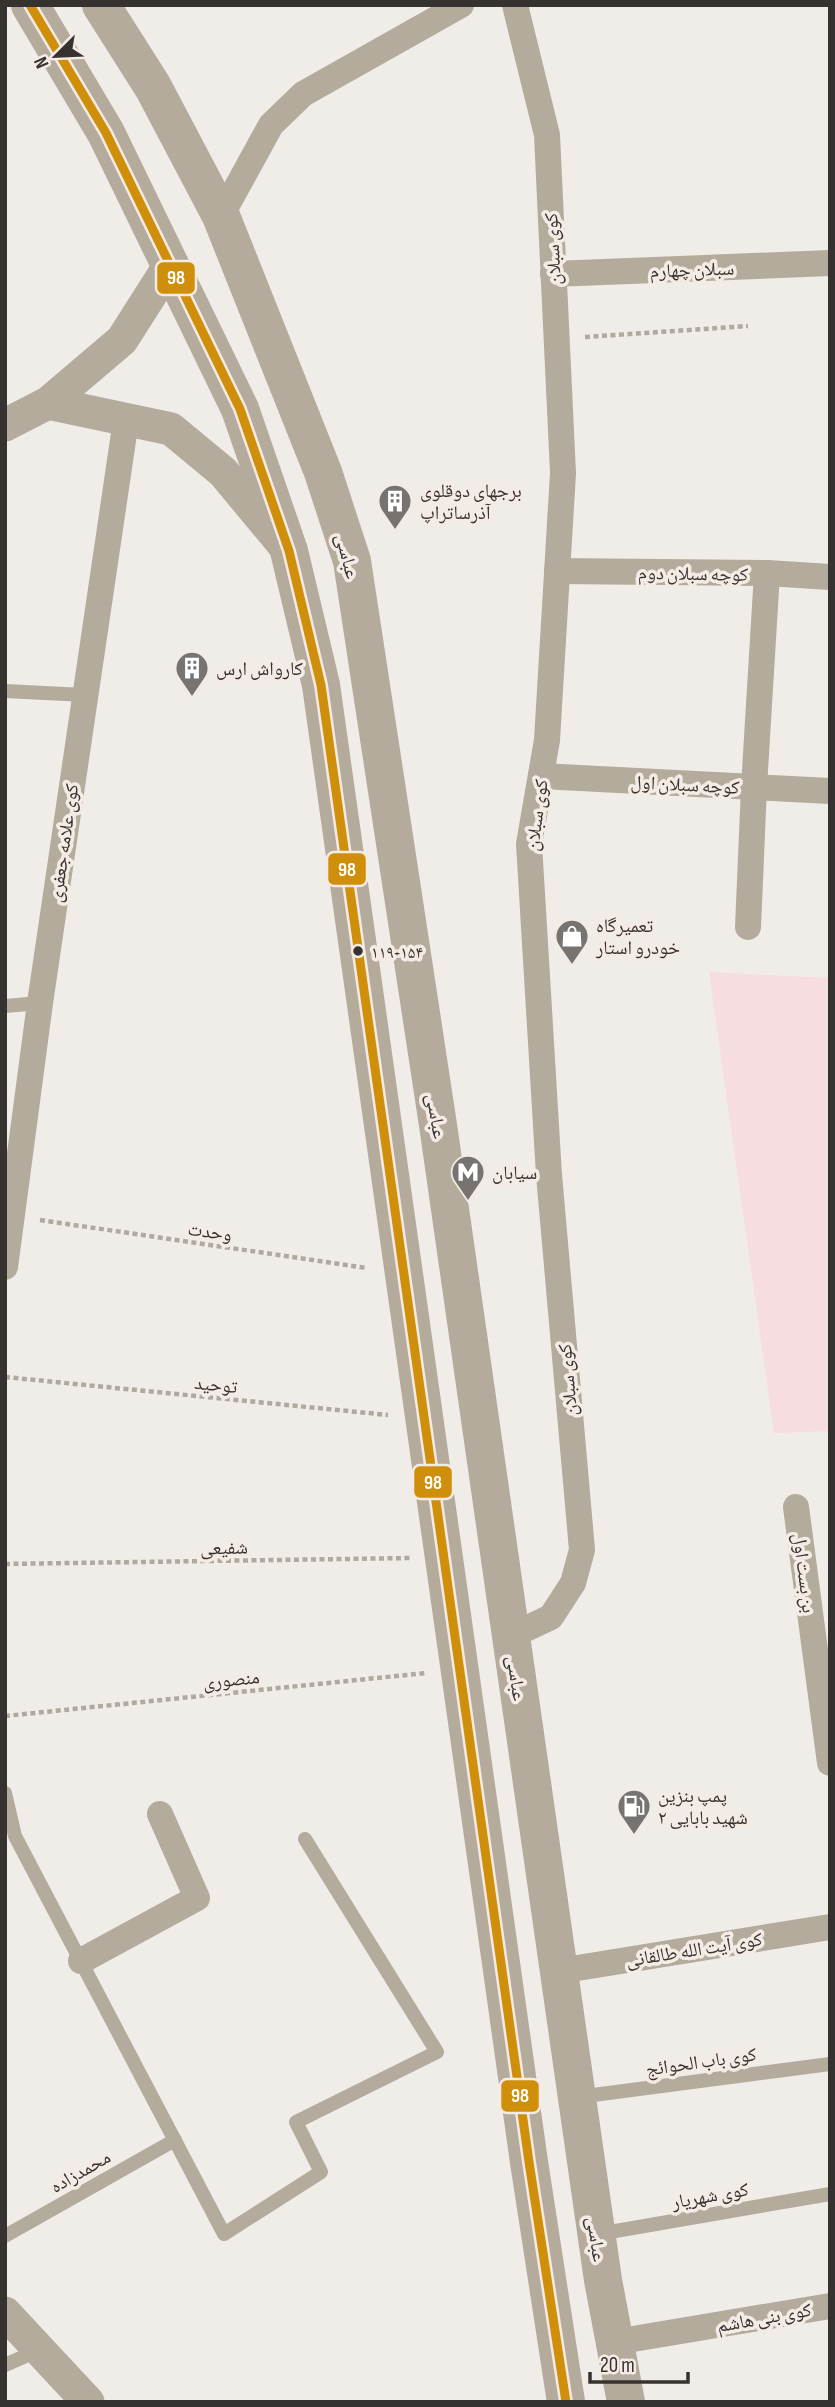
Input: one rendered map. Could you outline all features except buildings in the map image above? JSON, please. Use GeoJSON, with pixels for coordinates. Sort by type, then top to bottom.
{"type":"FeatureCollection","features":[{"type":"Feature","properties":{"kind":"main road"},"geometry":{"type":"LineString","coordinates":[[30,5],[106,133],[240,409],[289,551],[321,685],[529,2162],[566,2402]]}},
{"type":"Feature","properties":{"kind":"main road","name":"عباسى"},"geometry":{"type":"LineString","coordinates":[[101,5],[153,87],[221,216],[323,472],[352,562],[439,1125],[585,2158],[626,2402]]}},
{"type":"Feature","properties":{"kind":"main road"},"geometry":{"type":"LineString","coordinates":[[384,1132],[439,1125]]}},
{"type":"Feature","properties":{"kind":"main road"},"geometry":{"type":"LineString","coordinates":[[529,2162],[585,2158]]}},
{"type":"Feature","properties":{"kind":"street"},"geometry":{"type":"LineString","coordinates":[[221,216],[271,125],[303,94],[461,5]]}},
{"type":"Feature","properties":{"kind":"street","name":"کوی سبلان"},"geometry":{"type":"LineString","coordinates":[[511,1636],[551,1617],[573,1583],[582,1550],[549,1175],[529,844],[547,740],[563,473],[547,135],[515,5]]}},
{"type":"Feature","properties":{"kind":"street"},"geometry":{"type":"LineString","coordinates":[[5,425],[48,403],[122,340],[171,263]]}},
{"type":"Feature","properties":{"kind":"street","name":"سبلان چهارم"},"geometry":{"type":"LineString","coordinates":[[554,274],[830,263]]}},
{"type":"Feature","properties":{"kind":"street"},"geometry":{"type":"LineString","coordinates":[[48,403],[172,429],[223,472],[289,551]]}},
{"type":"Feature","properties":{"kind":"street","name":"کوی علامه جعفری"},"geometry":{"type":"LineString","coordinates":[[5,1268],[12,1216],[15,1120],[40,1003],[126,420]]}},
{"type":"Feature","properties":{"kind":"street","name":"کوچه سبلان دوم"},"geometry":{"type":"LineString","coordinates":[[557,571],[767,573],[830,577]]}},
{"type":"Feature","properties":{"kind":"street"},"geometry":{"type":"LineString","coordinates":[[748,927],[767,573]]}},
{"type":"Feature","properties":{"kind":"street","name":"کوچه سبلان اول"},"geometry":{"type":"LineString","coordinates":[[541,776],[830,791]]}},
{"type":"Feature","properties":{"kind":"street","name":"بن بست اول"},"geometry":{"type":"LineString","coordinates":[[796,1507],[830,1763]]}},
{"type":"Feature","properties":{"kind":"street"},"geometry":{"type":"LineString","coordinates":[[81,1961],[197,1898],[160,1814]]}},
{"type":"Feature","properties":{"kind":"street","name":"کوی آیت الله طالقانی"},"geometry":{"type":"LineString","coordinates":[[559,1971],[830,1927]]}},
{"type":"Feature","properties":{"kind":"street","name":"کوی بنی هاشم"},"geometry":{"type":"LineString","coordinates":[[615,2342],[830,2306]]}},
{"type":"Feature","properties":{"kind":"street"},"geometry":{"type":"LineString","coordinates":[[5,2313],[88,2402]]}},
{"type":"Feature","properties":{"kind":"lane"},"geometry":{"type":"LineString","coordinates":[[5,691],[85,695]]}},
{"type":"Feature","properties":{"kind":"lane"},"geometry":{"type":"LineString","coordinates":[[5,1006],[40,1003]]}},
{"type":"Feature","properties":{"kind":"lane"},"geometry":{"type":"LineString","coordinates":[[5,1793],[15,1836],[224,2234],[321,2172],[296,2122],[436,2052],[305,1839]]}},
{"type":"Feature","properties":{"kind":"lane","name":"کوی باب الحوائج"},"geometry":{"type":"LineString","coordinates":[[577,2097],[830,2064]]}},
{"type":"Feature","properties":{"kind":"lane","name":"محمدزاده"},"geometry":{"type":"LineString","coordinates":[[5,2236],[175,2140]]}},
{"type":"Feature","properties":{"kind":"lane","name":"کوی شهریار"},"geometry":{"type":"LineString","coordinates":[[597,2234],[830,2194]]}},
{"type":"Feature","properties":{"kind":"lane"},"geometry":{"type":"LineString","coordinates":[[5,2365],[40,2350]]}},
{"type":"Feature","properties":{"kind":"path"},"geometry":{"type":"LineString","coordinates":[[556,338],[748,326]]}},
{"type":"Feature","properties":{"kind":"path","name":"وحدت"},"geometry":{"type":"LineString","coordinates":[[12,1216],[404,1273]]}},
{"type":"Feature","properties":{"kind":"path","name":"توحید"},"geometry":{"type":"LineString","coordinates":[[5,1377],[424,1418]]}},
{"type":"Feature","properties":{"kind":"path","name":"شفیعی"},"geometry":{"type":"LineString","coordinates":[[5,1564],[444,1558]]}},
{"type":"Feature","properties":{"kind":"path","name":"منصوری"},"geometry":{"type":"LineString","coordinates":[[5,1716],[460,1669]]}},
{"type":"Feature","properties":{"kind":"shaded area"},"geometry":{"type":"Polygon","coordinates":[[[709,972],[830,978],[830,1431],[774,1433],[709,972]]]}},
{"type":"Feature","properties":{"kind":"transit line","name":"98"},"geometry":{"type":"LineString","coordinates":[[30,5],[106,133],[240,409],[289,551],[321,685],[529,2162],[566,2402]]}},
{"type":"Feature","properties":{"kind":"place","name":"برجهای دوقلوی آذرساتراپ"},"geometry":{"type":"Point","coordinates":[395,531]}},
{"type":"Feature","properties":{"kind":"place","name":"کارواش ارس"},"geometry":{"type":"Point","coordinates":[192,698]}},
{"type":"Feature","properties":{"kind":"place","name":"۱۱۹-۱۵۴"},"geometry":{"type":"Point","coordinates":[358,951]}},
{"type":"Feature","properties":{"kind":"place","name":"تعمیرگاه خودرو استار"},"geometry":{"type":"Point","coordinates":[572,966]}},
{"type":"Feature","properties":{"kind":"place","name":"سیابان"},"geometry":{"type":"Point","coordinates":[468,1202]}},
{"type":"Feature","properties":{"kind":"place","name":"پمپ بنزین شهید بابایی ۲"},"geometry":{"type":"Point","coordinates":[634,1836]}}]}
